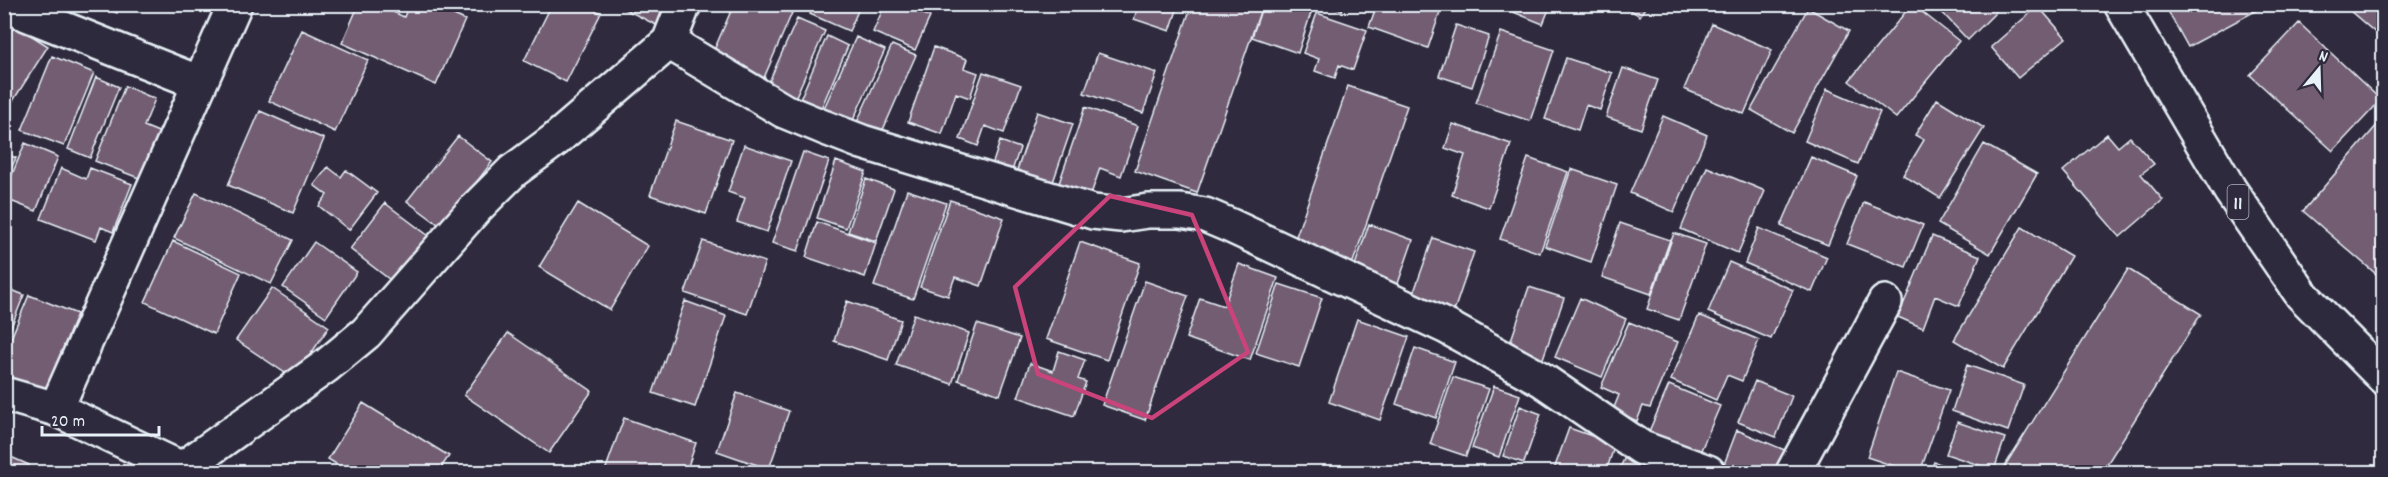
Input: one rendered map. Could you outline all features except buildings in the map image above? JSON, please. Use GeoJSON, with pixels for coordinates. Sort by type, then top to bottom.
{"type":"FeatureCollection","features":[{"type":"Feature","properties":{"kind":"main road"},"geometry":{"type":"LineString","coordinates":[[56,409],[235,4]]}},
{"type":"Feature","properties":{"kind":"main road"},"geometry":{"type":"LineString","coordinates":[[4,394],[56,409],[182,471],[326,366],[366,333],[476,208],[513,171],[555,140],[669,42],[684,4]]}},
{"type":"Feature","properties":{"kind":"main road","name":"11"},"geometry":{"type":"LineString","coordinates":[[2121,4],[2230,190],[2302,295],[2384,378]]}},
{"type":"Feature","properties":{"kind":"main road"},"geometry":{"type":"LineString","coordinates":[[24,13],[200,83]]}},
{"type":"Feature","properties":{"kind":"main road"},"geometry":{"type":"LineString","coordinates":[[669,42],[784,111],[862,142],[1093,212],[1121,215],[1148,211],[1180,211],[1205,215],[1447,327],[1541,379],[1642,448],[1708,472]]}},
{"type":"Feature","properties":{"kind":"main road"},"geometry":{"type":"LineString","coordinates":[[1793,472],[1885,302]]}},
{"type":"Feature","properties":{"kind":"highlighted area"},"geometry":{"type":"Polygon","coordinates":[[[1110,196],[1192,215],[1248,352],[1152,418],[1038,374],[1015,287],[1110,196]]]}}]}
